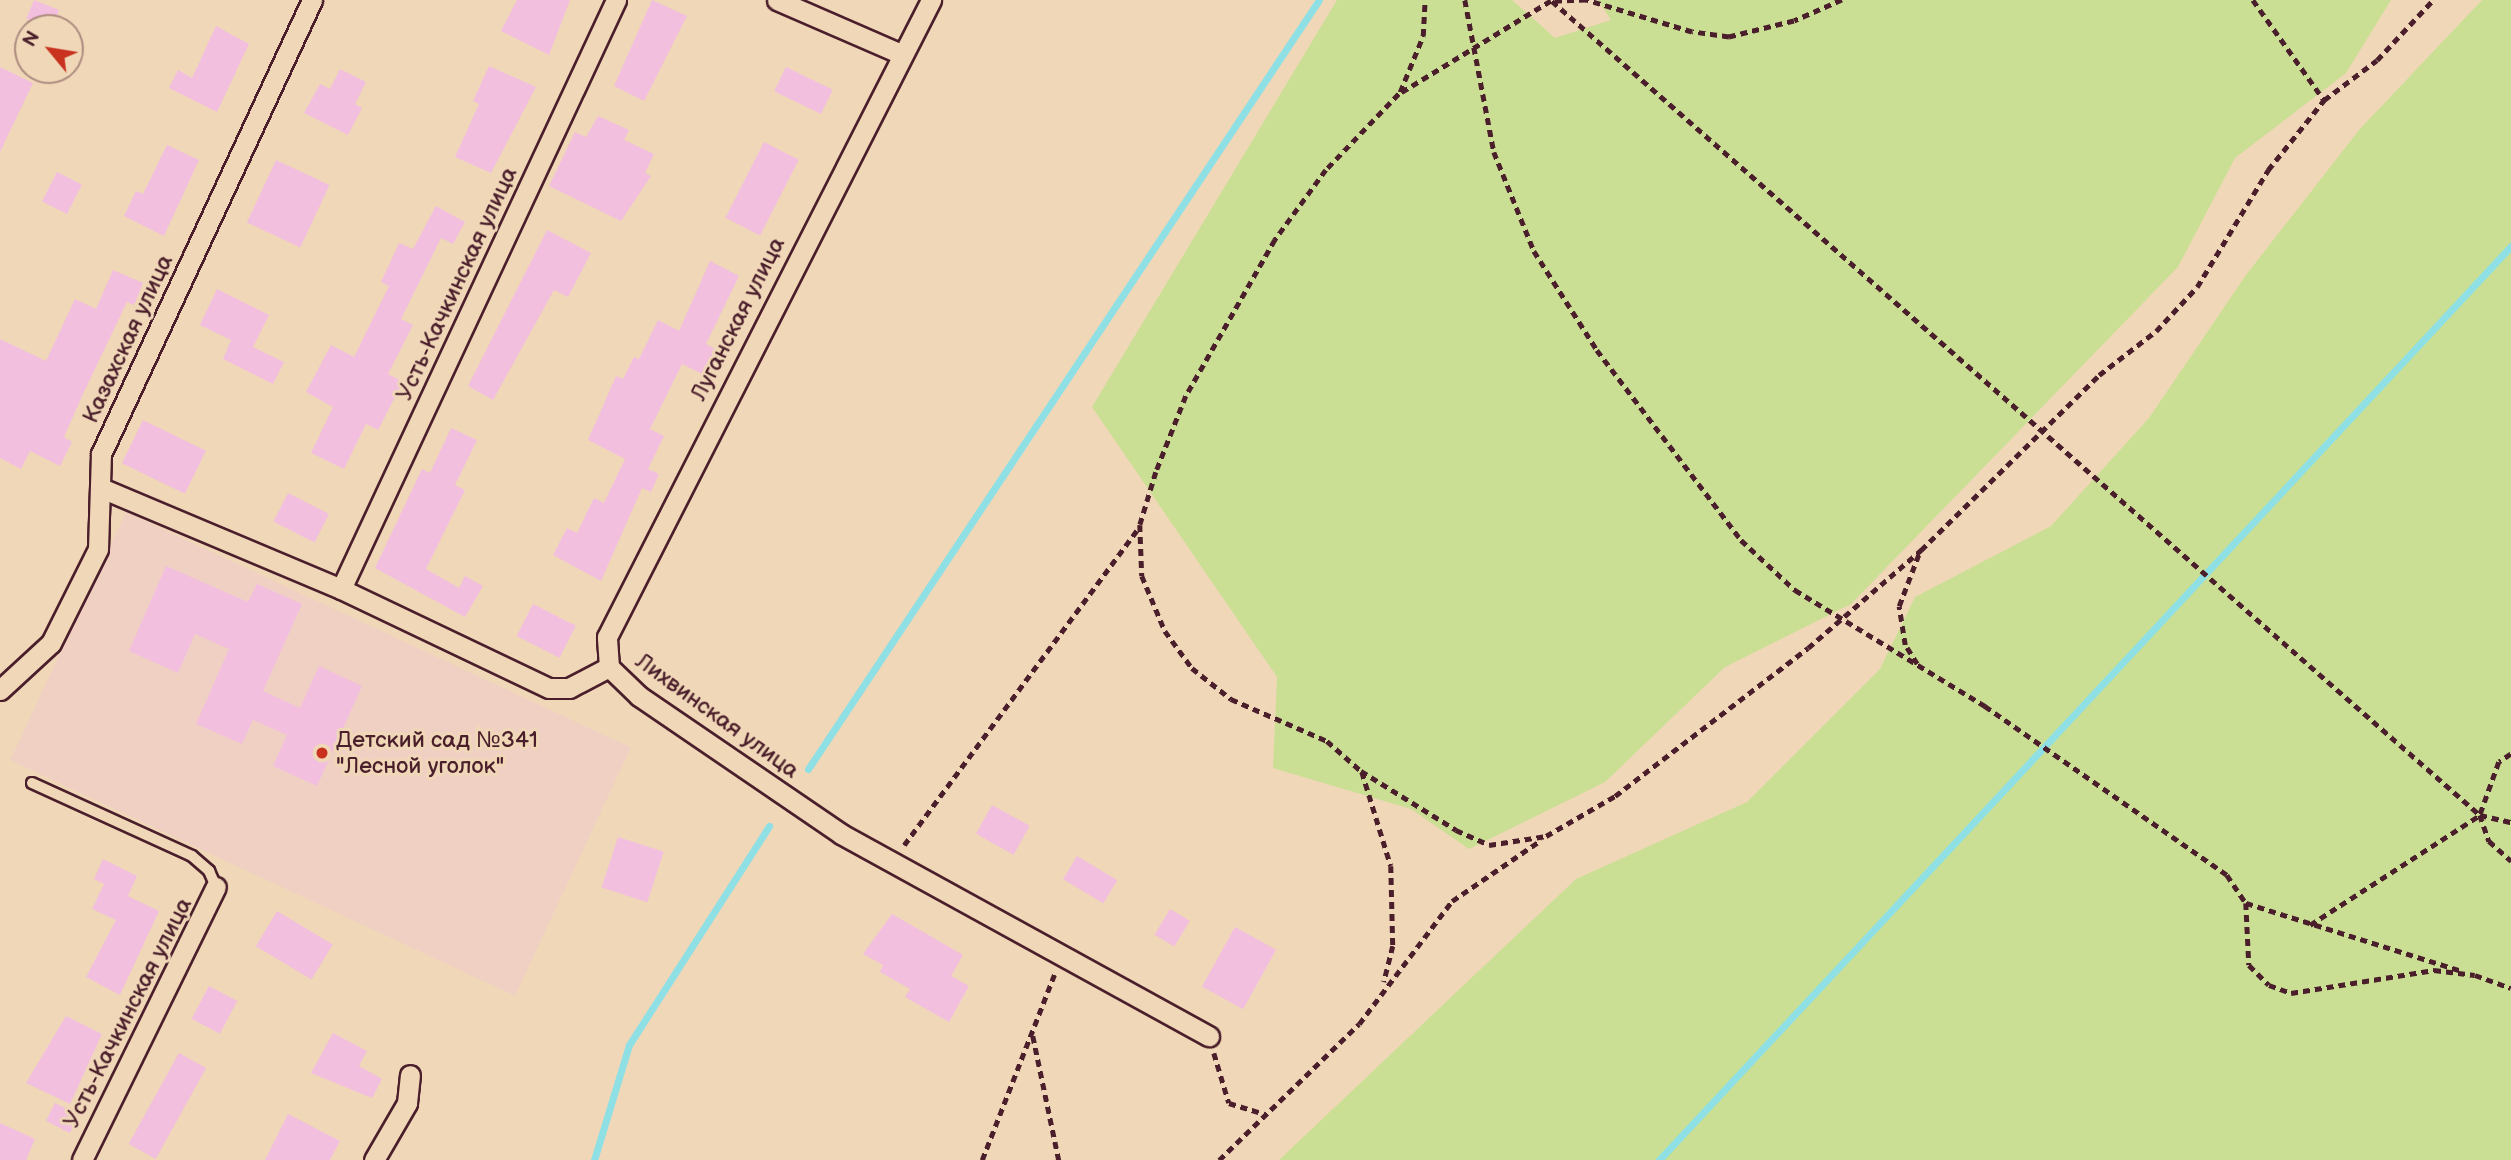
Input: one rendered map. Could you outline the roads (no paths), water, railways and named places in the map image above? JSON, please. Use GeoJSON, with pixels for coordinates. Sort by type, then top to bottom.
{"type":"FeatureCollection","features":[{"type":"Feature","properties":{"kind":"street","name":"Казахская улица"},"geometry":{"type":"LineString","coordinates":[[0,690],[57,631],[98,549],[101,454],[312,0]]}},
{"type":"Feature","properties":{"kind":"street","name":"Усть-Качкинская улица"},"geometry":{"type":"LineString","coordinates":[[341,589],[615,0]]}},
{"type":"Feature","properties":{"kind":"street"},"geometry":{"type":"LineString","coordinates":[[777,0],[901,54]]}},
{"type":"Feature","properties":{"kind":"street","name":"Луганская улица"},"geometry":{"type":"LineString","coordinates":[[609,667],[607,637],[901,54],[931,0]]}},
{"type":"Feature","properties":{"kind":"street","name":"Лихвинская улица"},"geometry":{"type":"LineString","coordinates":[[101,488],[341,589],[549,688],[569,688],[609,667],[639,696],[841,834],[1209,1036]]}},
{"type":"Feature","properties":{"kind":"street","name":"Усть-Качкинская улица"},"geometry":{"type":"LineString","coordinates":[[82,1160],[216,887]]}},
{"type":"Feature","properties":{"kind":"street"},"geometry":{"type":"LineString","coordinates":[[374,1160],[404,1109],[410,1075]]}},
{"type":"Feature","properties":{"kind":"lane"},"geometry":{"type":"LineString","coordinates":[[32,783],[192,856],[209,871],[216,887]]}},
{"type":"Feature","properties":{"kind":"waterway"},"geometry":{"type":"LineString","coordinates":[[808,769],[1319,0]]}},
{"type":"Feature","properties":{"kind":"waterway"},"geometry":{"type":"LineString","coordinates":[[1659,1160],[2511,246]]}},
{"type":"Feature","properties":{"kind":"waterway"},"geometry":{"type":"LineString","coordinates":[[594,1160],[629,1045],[769,826]]}},
{"type":"Feature","properties":{"kind":"place","name":"Детский сад №341 \"Лесной уголок\""},"geometry":{"type":"Point","coordinates":[322,753]}}]}
